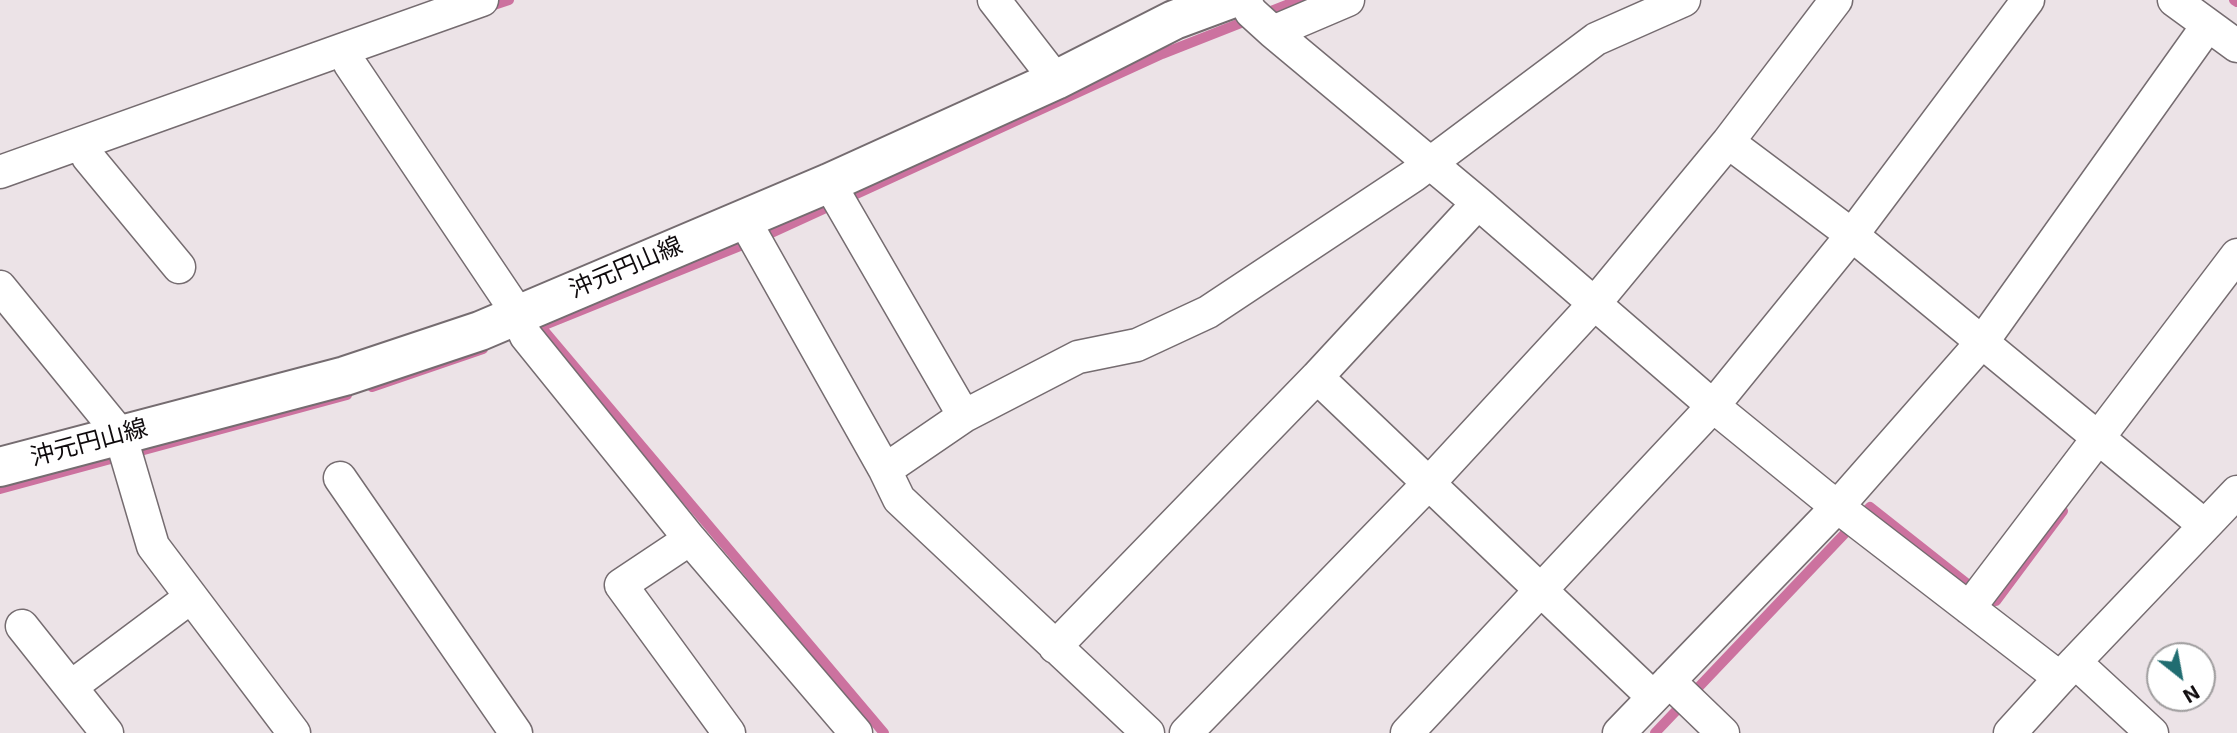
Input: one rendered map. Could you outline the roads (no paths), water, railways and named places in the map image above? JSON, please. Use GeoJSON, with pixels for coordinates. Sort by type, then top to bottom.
{"type":"FeatureCollection","features":[{"type":"Feature","properties":{"kind":"main road","name":"沖元円山線"},"geometry":{"type":"LineString","coordinates":[[0,467],[124,448],[345,376],[522,326],[836,195],[1174,20],[1252,14]]}},
{"type":"Feature","properties":{"kind":"street"},"geometry":{"type":"LineString","coordinates":[[0,172],[86,150],[347,56],[482,0]]}},
{"type":"Feature","properties":{"kind":"street"},"geometry":{"type":"LineString","coordinates":[[994,0],[1056,80]]}},
{"type":"Feature","properties":{"kind":"street"},"geometry":{"type":"LineString","coordinates":[[1252,14],[1348,0]]}},
{"type":"Feature","properties":{"kind":"street"},"geometry":{"type":"LineString","coordinates":[[886,470],[964,416],[1078,357],[1137,345],[1209,312],[1429,163],[1639,8],[1684,0]]}},
{"type":"Feature","properties":{"kind":"street"},"geometry":{"type":"LineString","coordinates":[[1186,733],[1428,484],[1595,303],[1728,142],[1836,0]]}},
{"type":"Feature","properties":{"kind":"street"},"geometry":{"type":"LineString","coordinates":[[1406,733],[1713,406],[1852,234],[2028,0]]}},
{"type":"Feature","properties":{"kind":"street"},"geometry":{"type":"LineString","coordinates":[[2174,0],[2237,46]]}},
{"type":"Feature","properties":{"kind":"street"},"geometry":{"type":"LineString","coordinates":[[1252,14],[1478,202],[1713,406],[1851,517],[1976,599],[2152,733]]}},
{"type":"Feature","properties":{"kind":"street"},"geometry":{"type":"LineString","coordinates":[[1619,733],[1675,695],[1851,517],[1983,341],[2208,24]]}},
{"type":"Feature","properties":{"kind":"street"},"geometry":{"type":"LineString","coordinates":[[347,56],[522,326],[690,539],[856,733]]}},
{"type":"Feature","properties":{"kind":"street"},"geometry":{"type":"LineString","coordinates":[[1728,142],[1852,234],[2107,442],[2204,525]]}},
{"type":"Feature","properties":{"kind":"street"},"geometry":{"type":"LineString","coordinates":[[86,150],[179,267]]}},
{"type":"Feature","properties":{"kind":"street"},"geometry":{"type":"LineString","coordinates":[[836,195],[964,416]]}},
{"type":"Feature","properties":{"kind":"street"},"geometry":{"type":"LineString","coordinates":[[1055,647],[1317,377],[1478,202]]}},
{"type":"Feature","properties":{"kind":"street"},"geometry":{"type":"LineString","coordinates":[[752,232],[886,470],[899,499],[1148,733]]}},
{"type":"Feature","properties":{"kind":"street"},"geometry":{"type":"LineString","coordinates":[[1976,599],[2107,442],[2237,255]]}},
{"type":"Feature","properties":{"kind":"street"},"geometry":{"type":"LineString","coordinates":[[0,287],[124,448],[153,546],[294,733]]}},
{"type":"Feature","properties":{"kind":"street"},"geometry":{"type":"LineString","coordinates":[[1317,377],[1428,484],[1543,588],[1723,733]]}},
{"type":"Feature","properties":{"kind":"street"},"geometry":{"type":"LineString","coordinates":[[340,478],[516,733]]}},
{"type":"Feature","properties":{"kind":"street"},"geometry":{"type":"LineString","coordinates":[[2010,733],[2237,492]]}},
{"type":"Feature","properties":{"kind":"street"},"geometry":{"type":"LineString","coordinates":[[690,539],[621,585],[729,733]]}},
{"type":"Feature","properties":{"kind":"street"},"geometry":{"type":"LineString","coordinates":[[72,686],[191,597]]}},
{"type":"Feature","properties":{"kind":"street"},"geometry":{"type":"LineString","coordinates":[[22,626],[107,733]]}},
{"type":"Feature","properties":{"kind":"waterway"},"geometry":{"type":"LineString","coordinates":[[485,8],[509,0]]}},
{"type":"Feature","properties":{"kind":"waterway"},"geometry":{"type":"LineString","coordinates":[[527,332],[767,235],[1162,54],[1299,0]]}},
{"type":"Feature","properties":{"kind":"waterway"},"geometry":{"type":"LineString","coordinates":[[541,327],[884,733]]}},
{"type":"Feature","properties":{"kind":"waterway"},"geometry":{"type":"LineString","coordinates":[[372,387],[483,349]]}},
{"type":"Feature","properties":{"kind":"waterway"},"geometry":{"type":"LineString","coordinates":[[0,489],[347,395]]}},
{"type":"Feature","properties":{"kind":"waterway"},"geometry":{"type":"LineString","coordinates":[[1655,733],[1870,507],[1989,601],[1996,601],[2063,511]]}}]}
